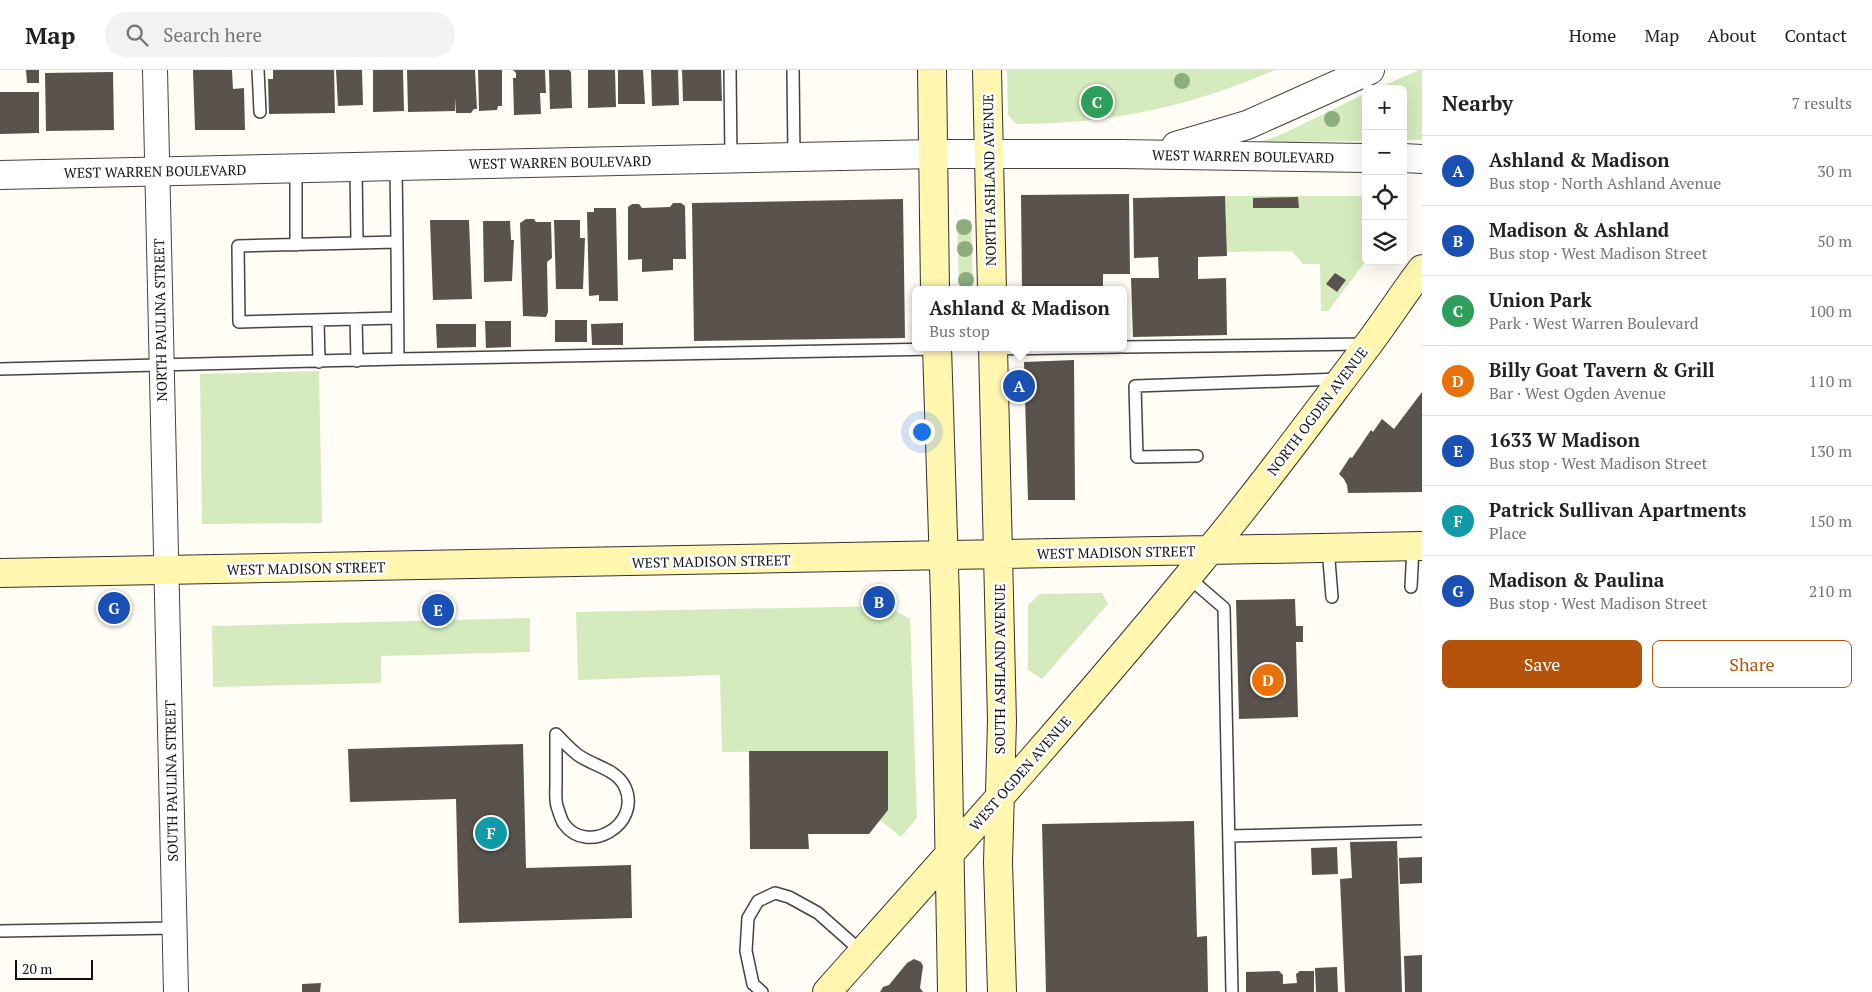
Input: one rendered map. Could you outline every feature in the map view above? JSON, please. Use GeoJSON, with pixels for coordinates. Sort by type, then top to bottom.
{"type":"FeatureCollection","features":[{"type":"Feature","properties":{"kind":"main road"},"geometry":{"type":"LineString","coordinates":[[932,70],[936,286]]}},
{"type":"Feature","properties":{"kind":"main road","name":"NORTH ASHLAND AVENUE"},"geometry":{"type":"LineString","coordinates":[[987,70],[992,286]]}},
{"type":"Feature","properties":{"kind":"main road","name":"NORTH OGDEN AVENUE"},"geometry":{"type":"LineString","coordinates":[[1210,550],[1414,284]]}},
{"type":"Feature","properties":{"kind":"main road"},"geometry":{"type":"LineString","coordinates":[[937,351],[952,992]]}},
{"type":"Feature","properties":{"kind":"main road"},"geometry":{"type":"LineString","coordinates":[[993,351],[998,555]]}},
{"type":"Feature","properties":{"kind":"main road","name":"WEST MADISON STREET"},"geometry":{"type":"LineString","coordinates":[[0,573],[1418,546]]}},
{"type":"Feature","properties":{"kind":"main road","name":"WEST OGDEN AVENUE"},"geometry":{"type":"LineString","coordinates":[[827,992],[998,800],[1210,550]]}},
{"type":"Feature","properties":{"kind":"main road","name":"SOUTH ASHLAND AVENUE"},"geometry":{"type":"LineString","coordinates":[[998,555],[1002,722],[998,800],[998,862],[1002,992]]}},
{"type":"Feature","properties":{"kind":"street","name":"NORTH PAULINA STREET"},"geometry":{"type":"LineString","coordinates":[[155,70],[166,570]]}},
{"type":"Feature","properties":{"kind":"street","name":"WEST WARREN BOULEVARD"},"geometry":{"type":"LineString","coordinates":[[1120,154],[1181,146],[1247,125],[1370,70]]}},
{"type":"Feature","properties":{"kind":"street","name":"WEST WARREN BOULEVARD"},"geometry":{"type":"LineString","coordinates":[[0,175],[934,154],[1120,154],[1362,158]]}},
{"type":"Feature","properties":{"kind":"street"},"geometry":{"type":"LineString","coordinates":[[1407,158],[1422,159]]}},
{"type":"Feature","properties":{"kind":"street","name":"SOUTH PAULINA STREET"},"geometry":{"type":"LineString","coordinates":[[166,570],[176,992]]}},
{"type":"Feature","properties":{"kind":"lane"},"geometry":{"type":"LineString","coordinates":[[258,70],[260,112]]}},
{"type":"Feature","properties":{"kind":"lane"},"geometry":{"type":"LineString","coordinates":[[730,70],[731,159]]}},
{"type":"Feature","properties":{"kind":"lane"},"geometry":{"type":"LineString","coordinates":[[793,70],[794,157]]}},
{"type":"Feature","properties":{"kind":"lane"},"geometry":{"type":"LineString","coordinates":[[396,166],[398,359]]}},
{"type":"Feature","properties":{"kind":"lane"},"geometry":{"type":"LineString","coordinates":[[356,167],[357,243]]}},
{"type":"Feature","properties":{"kind":"lane"},"geometry":{"type":"LineString","coordinates":[[296,168],[296,245]]}},
{"type":"Feature","properties":{"kind":"lane"},"geometry":{"type":"LineString","coordinates":[[397,242],[238,246],[239,322],[397,318]]}},
{"type":"Feature","properties":{"kind":"lane"},"geometry":{"type":"LineString","coordinates":[[356,319],[357,361]]}},
{"type":"Feature","properties":{"kind":"lane"},"geometry":{"type":"LineString","coordinates":[[318,320],[319,362]]}},
{"type":"Feature","properties":{"kind":"lane"},"geometry":{"type":"LineString","coordinates":[[1127,347],[1368,344]]}},
{"type":"Feature","properties":{"kind":"lane"},"geometry":{"type":"LineString","coordinates":[[0,369],[912,349]]}},
{"type":"Feature","properties":{"kind":"lane"},"geometry":{"type":"LineString","coordinates":[[1197,456],[1137,457],[1135,386],[1342,379]]}},
{"type":"Feature","properties":{"kind":"lane"},"geometry":{"type":"LineString","coordinates":[[1411,587],[1418,546]]}},
{"type":"Feature","properties":{"kind":"lane"},"geometry":{"type":"LineString","coordinates":[[1328,548],[1332,597]]}},
{"type":"Feature","properties":{"kind":"lane"},"geometry":{"type":"LineString","coordinates":[[1188,577],[1224,608],[1232,992]]}},
{"type":"Feature","properties":{"kind":"lane"},"geometry":{"type":"LineString","coordinates":[[556,734],[576,754],[592,764],[617,775],[625,786],[629,799],[627,813],[621,824],[609,833],[594,837],[578,835],[564,824],[556,805],[556,734]]}},
{"type":"Feature","properties":{"kind":"lane"},"geometry":{"type":"LineString","coordinates":[[1228,836],[1422,831]]}},
{"type":"Feature","properties":{"kind":"lane"},"geometry":{"type":"LineString","coordinates":[[762,992],[753,984],[746,951],[748,918],[758,901],[775,894],[789,897],[818,913],[862,952]]}},
{"type":"Feature","properties":{"kind":"lane"},"geometry":{"type":"LineString","coordinates":[[0,931],[174,928]]}},
{"type":"Feature","properties":{"kind":"green space"},"geometry":{"type":"Polygon","coordinates":[[[1007,70],[1275,70],[1211,94],[1148,111],[1084,121],[1016,124],[1008,115],[1007,70]]]}},
{"type":"Feature","properties":{"kind":"green space"},"geometry":{"type":"Polygon","coordinates":[[[1422,70],[1422,140],[1407,140],[1407,85],[1385,85],[1422,70]]]}},
{"type":"Feature","properties":{"kind":"green space"},"geometry":{"type":"Polygon","coordinates":[[[1362,95],[1362,141],[1262,144],[1260,142],[1285,133],[1362,95]]]}},
{"type":"Feature","properties":{"kind":"green space"},"geometry":{"type":"Polygon","coordinates":[[[1225,196],[1362,196],[1363,265],[1328,311],[1321,311],[1320,264],[1303,264],[1292,251],[1227,252],[1225,196]]]}},
{"type":"Feature","properties":{"kind":"green space"},"geometry":{"type":"Polygon","coordinates":[[[957,220],[971,220],[973,286],[959,286],[957,220]]]}},
{"type":"Feature","properties":{"kind":"green space"},"geometry":{"type":"Polygon","coordinates":[[[319,371],[322,523],[202,524],[200,374],[319,371]]]}},
{"type":"Feature","properties":{"kind":"green space"},"geometry":{"type":"Polygon","coordinates":[[[1102,593],[1108,604],[1042,679],[1028,670],[1028,605],[1040,594],[1102,593]]]}},
{"type":"Feature","properties":{"kind":"green space"},"geometry":{"type":"Polygon","coordinates":[[[887,606],[910,619],[917,818],[901,837],[880,820],[888,810],[888,751],[722,752],[720,675],[578,680],[576,612],[887,606]]]}},
{"type":"Feature","properties":{"kind":"green space"},"geometry":{"type":"Polygon","coordinates":[[[530,618],[530,652],[381,656],[381,683],[213,687],[212,626],[530,618]]]}},
{"type":"Feature","properties":{"kind":"building"},"geometry":{"type":"Polygon","coordinates":[[[26,70],[39,70],[39,83],[27,83],[26,70]]]}},
{"type":"Feature","properties":{"kind":"building"},"geometry":{"type":"Polygon","coordinates":[[[193,70],[232,70],[233,89],[244,88],[245,130],[195,130],[193,70]]]}},
{"type":"Feature","properties":{"kind":"building"},"geometry":{"type":"Polygon","coordinates":[[[273,70],[334,70],[335,113],[269,114],[268,79],[273,79],[273,70]]]}},
{"type":"Feature","properties":{"kind":"building"},"geometry":{"type":"Polygon","coordinates":[[[336,70],[362,70],[363,105],[338,106],[336,70]]]}},
{"type":"Feature","properties":{"kind":"building"},"geometry":{"type":"Polygon","coordinates":[[[373,70],[403,70],[404,111],[373,112],[373,70]]]}},
{"type":"Feature","properties":{"kind":"building"},"geometry":{"type":"Polygon","coordinates":[[[407,70],[475,70],[477,109],[474,109],[471,113],[456,113],[455,98],[455,111],[408,112],[407,70]]]}},
{"type":"Feature","properties":{"kind":"building"},"geometry":{"type":"Polygon","coordinates":[[[478,70],[502,70],[502,106],[498,106],[497,110],[479,111],[478,70]]]}},
{"type":"Feature","properties":{"kind":"building"},"geometry":{"type":"Polygon","coordinates":[[[513,70],[545,70],[546,93],[540,93],[541,114],[514,115],[513,78],[516,78],[516,73],[513,70]]]}},
{"type":"Feature","properties":{"kind":"building"},"geometry":{"type":"Polygon","coordinates":[[[549,70],[569,70],[571,72],[572,108],[550,109],[549,70]]]}},
{"type":"Feature","properties":{"kind":"building"},"geometry":{"type":"Polygon","coordinates":[[[588,70],[615,70],[616,107],[588,108],[588,70]]]}},
{"type":"Feature","properties":{"kind":"building"},"geometry":{"type":"Polygon","coordinates":[[[618,70],[643,70],[645,104],[618,104],[618,70]]]}},
{"type":"Feature","properties":{"kind":"building"},"geometry":{"type":"Polygon","coordinates":[[[651,70],[678,70],[679,105],[652,106],[651,70]]]}},
{"type":"Feature","properties":{"kind":"building"},"geometry":{"type":"Polygon","coordinates":[[[682,70],[721,70],[722,101],[683,101],[682,70]]]}},
{"type":"Feature","properties":{"kind":"building"},"geometry":{"type":"Polygon","coordinates":[[[113,72],[114,130],[46,131],[45,73],[113,72]]]}},
{"type":"Feature","properties":{"kind":"building"},"geometry":{"type":"Polygon","coordinates":[[[0,92],[39,92],[39,133],[0,134],[0,92]]]}},
{"type":"Feature","properties":{"kind":"building"},"geometry":{"type":"Polygon","coordinates":[[[1129,194],[1130,274],[1103,274],[1103,286],[1022,286],[1021,195],[1129,194]]]}},
{"type":"Feature","properties":{"kind":"building"},"geometry":{"type":"Polygon","coordinates":[[[1225,196],[1227,256],[1198,257],[1198,279],[1226,278],[1227,335],[1133,337],[1131,278],[1159,278],[1158,257],[1134,258],[1133,198],[1225,196]]]}},
{"type":"Feature","properties":{"kind":"building"},"geometry":{"type":"Polygon","coordinates":[[[1298,197],[1299,208],[1253,208],[1253,198],[1298,197]]]}},
{"type":"Feature","properties":{"kind":"building"},"geometry":{"type":"Polygon","coordinates":[[[903,199],[905,338],[694,341],[692,203],[903,199]]]}},
{"type":"Feature","properties":{"kind":"building"},"geometry":{"type":"Polygon","coordinates":[[[673,203],[681,203],[685,206],[686,259],[673,259],[673,270],[642,272],[642,259],[628,260],[628,207],[632,204],[639,204],[642,208],[670,207],[673,203]]]}},
{"type":"Feature","properties":{"kind":"building"},"geometry":{"type":"Polygon","coordinates":[[[594,208],[616,208],[618,301],[599,301],[599,295],[589,296],[587,212],[594,212],[594,208]]]}},
{"type":"Feature","properties":{"kind":"building"},"geometry":{"type":"Polygon","coordinates":[[[526,219],[534,219],[536,222],[551,222],[552,258],[547,262],[548,312],[546,317],[523,316],[520,223],[526,219]]]}},
{"type":"Feature","properties":{"kind":"building"},"geometry":{"type":"Polygon","coordinates":[[[430,220],[469,220],[472,299],[433,300],[430,220]]]}},
{"type":"Feature","properties":{"kind":"building"},"geometry":{"type":"Polygon","coordinates":[[[554,220],[580,220],[580,238],[585,238],[583,289],[556,289],[554,220]]]}},
{"type":"Feature","properties":{"kind":"building"},"geometry":{"type":"Polygon","coordinates":[[[483,221],[510,221],[511,240],[514,240],[512,281],[484,282],[483,221]]]}},
{"type":"Feature","properties":{"kind":"building"},"geometry":{"type":"Polygon","coordinates":[[[1335,273],[1346,280],[1337,292],[1326,284],[1335,273]]]}},
{"type":"Feature","properties":{"kind":"building"},"geometry":{"type":"Polygon","coordinates":[[[555,320],[587,320],[587,342],[555,342],[555,320]]]}},
{"type":"Feature","properties":{"kind":"building"},"geometry":{"type":"Polygon","coordinates":[[[485,321],[511,321],[511,347],[486,348],[485,321]]]}},
{"type":"Feature","properties":{"kind":"building"},"geometry":{"type":"Polygon","coordinates":[[[623,323],[623,345],[592,345],[591,324],[623,323]]]}},
{"type":"Feature","properties":{"kind":"building"},"geometry":{"type":"Polygon","coordinates":[[[436,324],[476,324],[476,347],[437,348],[436,324]]]}},
{"type":"Feature","properties":{"kind":"building"},"geometry":{"type":"Polygon","coordinates":[[[1074,360],[1075,500],[1028,500],[1024,362],[1074,360]]]}},
{"type":"Feature","properties":{"kind":"building"},"geometry":{"type":"Polygon","coordinates":[[[1422,392],[1422,492],[1348,493],[1347,485],[1339,474],[1350,457],[1352,458],[1371,430],[1373,432],[1382,419],[1394,429],[1422,392]]]}},
{"type":"Feature","properties":{"kind":"building"},"geometry":{"type":"Polygon","coordinates":[[[1295,599],[1296,626],[1303,626],[1303,642],[1296,642],[1298,717],[1239,719],[1236,600],[1295,599]]]}},
{"type":"Feature","properties":{"kind":"building"},"geometry":{"type":"Polygon","coordinates":[[[523,744],[526,868],[631,865],[632,918],[459,923],[456,799],[350,802],[348,749],[523,744]]]}},
{"type":"Feature","properties":{"kind":"building"},"geometry":{"type":"Polygon","coordinates":[[[749,751],[888,751],[888,810],[869,834],[808,834],[809,849],[750,849],[749,751]]]}},
{"type":"Feature","properties":{"kind":"building"},"geometry":{"type":"Polygon","coordinates":[[[1194,821],[1197,937],[1207,936],[1208,992],[1046,992],[1042,824],[1194,821]]]}},
{"type":"Feature","properties":{"kind":"building"},"geometry":{"type":"Polygon","coordinates":[[[1397,841],[1402,992],[1345,992],[1340,879],[1352,878],[1350,842],[1397,841]]]}},
{"type":"Feature","properties":{"kind":"building"},"geometry":{"type":"Polygon","coordinates":[[[1337,847],[1338,874],[1312,875],[1311,848],[1337,847]]]}},
{"type":"Feature","properties":{"kind":"building"},"geometry":{"type":"Polygon","coordinates":[[[1422,857],[1422,883],[1400,884],[1399,858],[1422,857]]]}},
{"type":"Feature","properties":{"kind":"building"},"geometry":{"type":"Polygon","coordinates":[[[1422,955],[1422,992],[1405,992],[1404,956],[1422,955]]]}},
{"type":"Feature","properties":{"kind":"building"},"geometry":{"type":"Polygon","coordinates":[[[914,959],[921,962],[923,966],[920,988],[923,992],[880,992],[883,987],[889,985],[907,963],[914,959]]]}},
{"type":"Feature","properties":{"kind":"building"},"geometry":{"type":"Polygon","coordinates":[[[1337,967],[1338,992],[1316,992],[1315,968],[1337,967]]]}},
{"type":"Feature","properties":{"kind":"building"},"geometry":{"type":"Polygon","coordinates":[[[1279,971],[1283,975],[1283,984],[1297,983],[1296,974],[1300,971],[1314,971],[1314,992],[1246,992],[1246,972],[1279,971]]]}},
{"type":"Feature","properties":{"kind":"building"},"geometry":{"type":"Polygon","coordinates":[[[321,983],[320,992],[302,992],[302,984],[321,983]]]}},
{"type":"Feature","properties":{"kind":"place","name":"Union Park"},"geometry":{"type":"Point","coordinates":[1097,102]}},
{"type":"Feature","properties":{"kind":"place","name":"Ashland & Madison"},"geometry":{"type":"Point","coordinates":[1019,386]}},
{"type":"Feature","properties":{"kind":"place","name":"Madison & Ashland"},"geometry":{"type":"Point","coordinates":[879,602]}},
{"type":"Feature","properties":{"kind":"place","name":"Madison & Paulina"},"geometry":{"type":"Point","coordinates":[114,608]}},
{"type":"Feature","properties":{"kind":"place","name":"1633 W Madison"},"geometry":{"type":"Point","coordinates":[438,610]}},
{"type":"Feature","properties":{"kind":"place","name":"Billy Goat Tavern & Grill"},"geometry":{"type":"Point","coordinates":[1268,680]}},
{"type":"Feature","properties":{"kind":"place","name":"Patrick Sullivan Apartments"},"geometry":{"type":"Point","coordinates":[491,833]}}]}
